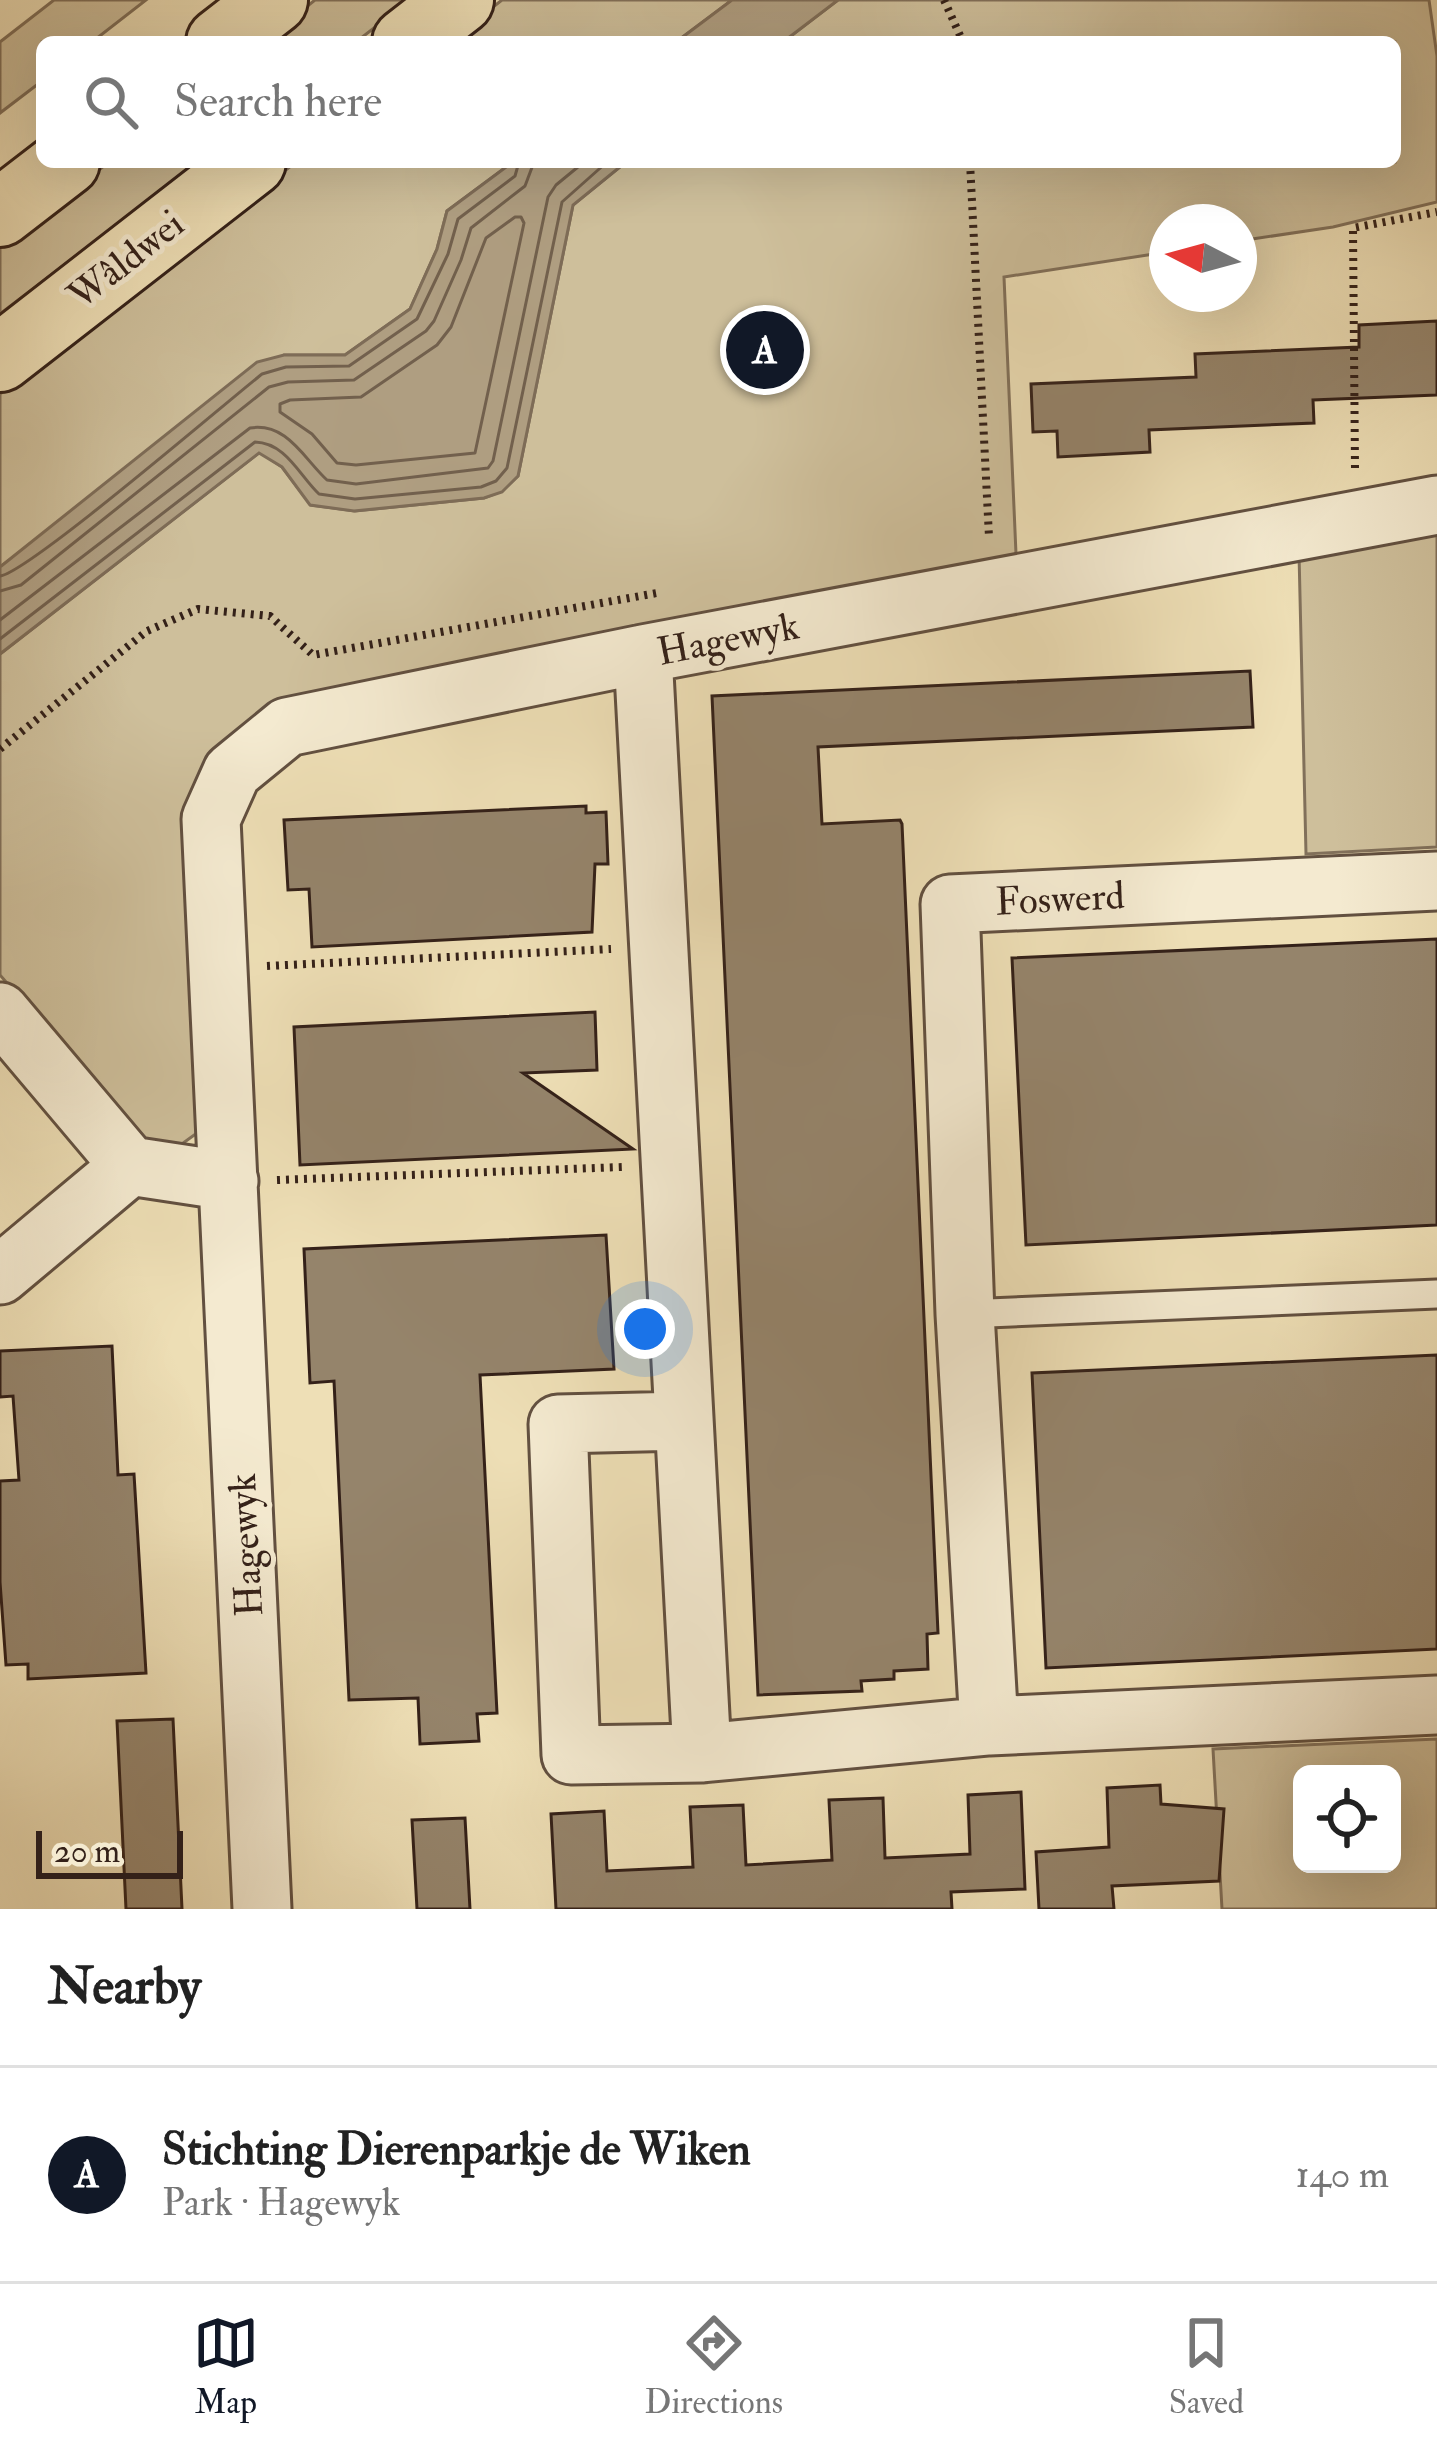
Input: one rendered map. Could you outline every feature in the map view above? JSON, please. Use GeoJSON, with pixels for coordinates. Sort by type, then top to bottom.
{"type":"FeatureCollection","features":[{"type":"Feature","properties":{"kind":"highway"},"geometry":{"type":"LineString","coordinates":[[228,36],[274,0]]}},
{"type":"Feature","properties":{"kind":"highway"},"geometry":{"type":"LineString","coordinates":[[414,36],[460,0]]}},
{"type":"Feature","properties":{"kind":"highway"},"geometry":{"type":"LineString","coordinates":[[0,213],[58,168]]}},
{"type":"Feature","properties":{"kind":"highway","name":"Wâldwei"},"geometry":{"type":"LineString","coordinates":[[0,358],[244,168]]}},
{"type":"Feature","properties":{"kind":"street","name":"Hagewyk"},"geometry":{"type":"LineString","coordinates":[[262,1909],[211,819],[232,772],[287,727],[1437,505]]}},
{"type":"Feature","properties":{"kind":"street"},"geometry":{"type":"LineString","coordinates":[[644,655],[702,1753]]}},
{"type":"Feature","properties":{"kind":"street","name":"Foswerd"},"geometry":{"type":"LineString","coordinates":[[989,1726],[965,1314],[950,904],[1437,881]]}},
{"type":"Feature","properties":{"kind":"street"},"geometry":{"type":"LineString","coordinates":[[0,1012],[130,1166],[229,1181]]}},
{"type":"Feature","properties":{"kind":"street"},"geometry":{"type":"LineString","coordinates":[[0,1275],[130,1166]]}},
{"type":"Feature","properties":{"kind":"street"},"geometry":{"type":"LineString","coordinates":[[684,1421],[558,1424],[571,1755],[702,1753],[989,1726],[1437,1705]]}},
{"type":"Feature","properties":{"kind":"lane"},"geometry":{"type":"LineString","coordinates":[[965,1314],[1437,1294]]}},
{"type":"Feature","properties":{"kind":"path"},"geometry":{"type":"LineString","coordinates":[[944,0],[960,36]]}},
{"type":"Feature","properties":{"kind":"path"},"geometry":{"type":"LineString","coordinates":[[970,168],[990,556]]}},
{"type":"Feature","properties":{"kind":"path"},"geometry":{"type":"LineString","coordinates":[[1355,469],[1352,228],[1437,212]]}},
{"type":"Feature","properties":{"kind":"path"},"geometry":{"type":"LineString","coordinates":[[0,749],[147,631],[198,609],[270,616],[313,655],[665,592]]}},
{"type":"Feature","properties":{"kind":"path"},"geometry":{"type":"LineString","coordinates":[[218,968],[661,946]]}},
{"type":"Feature","properties":{"kind":"path"},"geometry":{"type":"LineString","coordinates":[[229,1181],[671,1165]]}},
{"type":"Feature","properties":{"kind":"shaded area"},"geometry":{"type":"Polygon","coordinates":[[[54,0],[146,0],[100,36],[36,36],[36,86],[0,113],[0,42],[54,0]]]}},
{"type":"Feature","properties":{"kind":"shaded area"},"geometry":{"type":"Polygon","coordinates":[[[315,0],[410,0],[364,36],[270,36],[315,0]]]}},
{"type":"Feature","properties":{"kind":"shaded area"},"geometry":{"type":"Polygon","coordinates":[[[502,0],[732,0],[684,36],[456,36],[502,0]]]}},
{"type":"Feature","properties":{"kind":"shaded area"},"geometry":{"type":"Polygon","coordinates":[[[838,0],[1429,0],[1437,56],[1437,202],[1333,227],[1257,238],[1257,204],[1149,204],[1149,255],[1004,277],[1017,577],[271,723],[189,857],[197,1133],[168,1154],[155,1154],[0,975],[0,654],[260,452],[282,467],[311,505],[355,511],[484,498],[502,491],[518,476],[573,205],[619,168],[1401,168],[1401,36],[791,36],[838,0]]]}},
{"type":"Feature","properties":{"kind":"shaded area"},"geometry":{"type":"Polygon","coordinates":[[[101,168],[191,168],[0,314],[0,247],[101,168]]]}},
{"type":"Feature","properties":{"kind":"shaded area"},"geometry":{"type":"Polygon","coordinates":[[[288,168],[505,168],[447,211],[437,249],[410,309],[345,355],[284,355],[0,567],[0,394],[288,168]]]}},
{"type":"Feature","properties":{"kind":"shaded area"},"geometry":{"type":"Polygon","coordinates":[[[1437,527],[1437,847],[1306,854],[1299,553],[1437,527]]]}},
{"type":"Feature","properties":{"kind":"shaded area"},"geometry":{"type":"Polygon","coordinates":[[[1437,1739],[1437,1909],[1222,1909],[1213,1749],[1437,1739]]]}},
{"type":"Feature","properties":{"kind":"water"},"geometry":{"type":"Polygon","coordinates":[[[732,0],[838,0],[791,36],[684,36],[732,0]]]}},
{"type":"Feature","properties":{"kind":"water"},"geometry":{"type":"Polygon","coordinates":[[[505,168],[619,168],[573,205],[518,476],[502,492],[484,498],[354,511],[310,505],[282,467],[259,453],[0,654],[0,567],[257,362],[284,355],[345,355],[410,309],[437,249],[447,211],[505,168]]]}},
{"type":"Feature","properties":{"kind":"building"},"geometry":{"type":"Polygon","coordinates":[[[1437,321],[1437,395],[1313,400],[1314,423],[1149,430],[1150,452],[1058,457],[1057,431],[1033,432],[1031,384],[1196,377],[1195,354],[1359,347],[1359,325],[1437,321]]]}},
{"type":"Feature","properties":{"kind":"building"},"geometry":{"type":"Polygon","coordinates":[[[1250,671],[1253,727],[818,747],[822,824],[900,820],[902,824],[938,1633],[927,1634],[928,1669],[894,1671],[894,1679],[861,1681],[862,1691],[758,1695],[712,696],[1250,671]]]}},
{"type":"Feature","properties":{"kind":"building"},"geometry":{"type":"Polygon","coordinates":[[[586,806],[586,813],[606,812],[608,864],[595,864],[592,932],[312,947],[309,889],[288,890],[284,820],[586,806]]]}},
{"type":"Feature","properties":{"kind":"building"},"geometry":{"type":"Polygon","coordinates":[[[1437,939],[1437,1225],[1026,1245],[1012,958],[1437,939]]]}},
{"type":"Feature","properties":{"kind":"building"},"geometry":{"type":"Polygon","coordinates":[[[595,1012],[597,1070],[523,1073],[633,1149],[300,1165],[294,1027],[595,1012]]]}},
{"type":"Feature","properties":{"kind":"building"},"geometry":{"type":"Polygon","coordinates":[[[606,1235],[614,1369],[480,1375],[497,1713],[477,1714],[479,1741],[420,1744],[418,1698],[349,1700],[334,1381],[310,1383],[304,1249],[606,1235]]]}},
{"type":"Feature","properties":{"kind":"building"},"geometry":{"type":"Polygon","coordinates":[[[112,1346],[118,1475],[134,1474],[146,1673],[28,1679],[28,1664],[6,1665],[0,1481],[19,1480],[13,1396],[0,1397],[0,1351],[112,1346]]]}},
{"type":"Feature","properties":{"kind":"building"},"geometry":{"type":"Polygon","coordinates":[[[1437,1355],[1437,1649],[1046,1668],[1032,1373],[1437,1355]]]}},
{"type":"Feature","properties":{"kind":"building"},"geometry":{"type":"Polygon","coordinates":[[[173,1719],[182,1909],[126,1909],[117,1721],[173,1719]]]}},
{"type":"Feature","properties":{"kind":"building"},"geometry":{"type":"Polygon","coordinates":[[[1160,1785],[1161,1804],[1224,1809],[1219,1881],[1112,1886],[1114,1909],[1039,1909],[1036,1852],[1109,1847],[1107,1788],[1160,1785]]]}},
{"type":"Feature","properties":{"kind":"building"},"geometry":{"type":"Polygon","coordinates":[[[1021,1792],[1025,1889],[951,1892],[952,1909],[556,1909],[551,1814],[604,1811],[607,1871],[693,1867],[690,1807],[743,1805],[746,1865],[832,1860],[829,1800],[883,1798],[885,1858],[970,1854],[968,1795],[1021,1792]]]}},
{"type":"Feature","properties":{"kind":"building"},"geometry":{"type":"Polygon","coordinates":[[[465,1818],[470,1909],[417,1909],[412,1820],[465,1818]]]}},
{"type":"Feature","properties":{"kind":"place","name":"Stichting Dierenparkje de Wiken"},"geometry":{"type":"Point","coordinates":[765,350]}}]}
